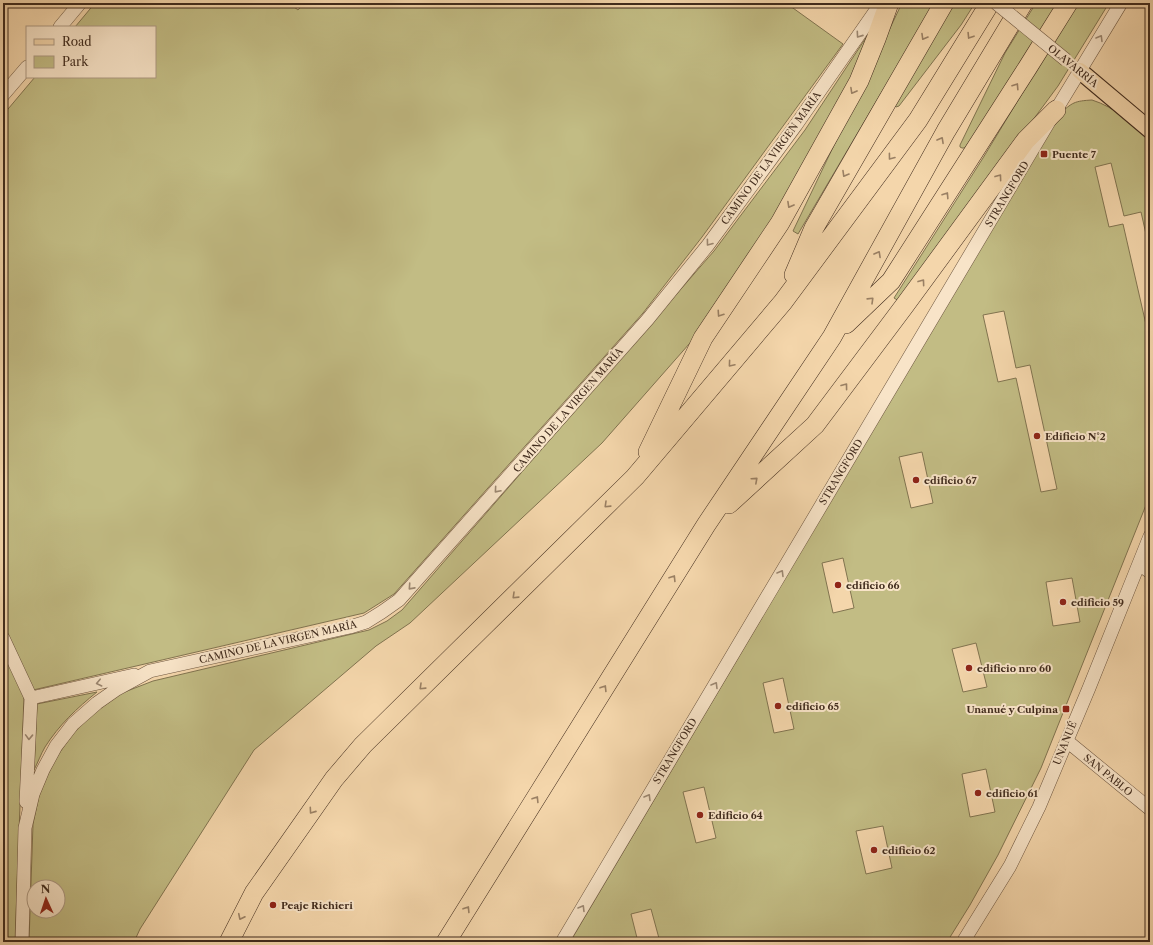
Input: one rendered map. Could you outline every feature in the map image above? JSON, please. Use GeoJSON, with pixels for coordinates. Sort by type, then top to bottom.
{"type":"FeatureCollection","features":[{"type":"Feature","properties":{"kind":"highway"},"geometry":{"type":"LineString","coordinates":[[635,477],[703,338],[780,223],[859,81],[888,3]]}},
{"type":"Feature","properties":{"kind":"highway"},"geometry":{"type":"LineString","coordinates":[[783,302],[814,228],[944,3]]}},
{"type":"Feature","properties":{"kind":"highway"},"geometry":{"type":"LineString","coordinates":[[229,942],[254,893],[334,779],[363,745],[635,477],[783,302],[918,120],[990,3]]}},
{"type":"Feature","properties":{"kind":"highway"},"geometry":{"type":"LineString","coordinates":[[446,942],[706,525],[832,337],[946,131],[1024,3]]}},
{"type":"Feature","properties":{"kind":"highway"},"geometry":{"type":"LineString","coordinates":[[832,337],[891,281],[1068,3]]}},
{"type":"Feature","properties":{"kind":"highway"},"geometry":{"type":"LineString","coordinates":[[706,525],[815,425],[906,305],[1026,140],[1056,110]]}},
{"type":"Feature","properties":{"kind":"main road","name":"OLAVARRÍA"},"geometry":{"type":"LineString","coordinates":[[1080,71],[1150,130]]}},
{"type":"Feature","properties":{"kind":"street"},"geometry":{"type":"LineString","coordinates":[[61,26],[80,3]]}},
{"type":"Feature","properties":{"kind":"street","name":"CAMINO DE LA VIRGEN MARÍA"},"geometry":{"type":"LineString","coordinates":[[22,942],[30,698],[350,627],[366,622],[399,600],[648,319],[708,245],[796,125],[881,3]]}},
{"type":"Feature","properties":{"kind":"street","name":"OLAVARRÍA"},"geometry":{"type":"LineString","coordinates":[[996,3],[1080,71]]}},
{"type":"Feature","properties":{"kind":"street","name":"STRANGFORD"},"geometry":{"type":"LineString","coordinates":[[562,942],[1121,3]]}},
{"type":"Feature","properties":{"kind":"street"},"geometry":{"type":"LineString","coordinates":[[3,96],[26,68]]}},
{"type":"Feature","properties":{"kind":"street","name":"UNANUÉ"},"geometry":{"type":"LineString","coordinates":[[963,942],[1010,866],[1039,807],[1150,536]]}},
{"type":"Feature","properties":{"kind":"street"},"geometry":{"type":"LineString","coordinates":[[1139,564],[1150,572]]}},
{"type":"Feature","properties":{"kind":"street"},"geometry":{"type":"LineString","coordinates":[[3,638],[30,698]]}},
{"type":"Feature","properties":{"kind":"street","name":"CAMINO DE LA VIRGEN MARÍA"},"geometry":{"type":"LineString","coordinates":[[25,828],[33,794],[43,770],[56,746],[73,724],[97,703],[117,689],[150,671]]}},
{"type":"Feature","properties":{"kind":"street","name":"SAN PABLO"},"geometry":{"type":"LineString","coordinates":[[1066,741],[1150,809]]}},
{"type":"Feature","properties":{"kind":"green space"},"geometry":{"type":"Polygon","coordinates":[[[95,3],[289,3],[298,10],[304,3],[786,3],[843,44],[702,237],[643,313],[394,594],[364,613],[33,690],[3,623],[3,115],[34,78],[156,78],[156,26],[76,26],[95,3]]]}},
{"type":"Feature","properties":{"kind":"green space"},"geometry":{"type":"Polygon","coordinates":[[[902,3],[936,3],[798,234],[793,231],[902,3]]]}},
{"type":"Feature","properties":{"kind":"green space"},"geometry":{"type":"Polygon","coordinates":[[[952,3],[975,3],[961,25],[899,106],[896,107],[895,106],[952,3]]]}},
{"type":"Feature","properties":{"kind":"green space"},"geometry":{"type":"Polygon","coordinates":[[[1036,3],[1058,3],[1021,64],[965,148],[960,147],[1005,53],[1036,3]]]}},
{"type":"Feature","properties":{"kind":"green space"},"geometry":{"type":"Polygon","coordinates":[[[1077,3],[1109,3],[1058,86],[899,301],[894,298],[983,158],[1077,3]]]}},
{"type":"Feature","properties":{"kind":"green space"},"geometry":{"type":"Polygon","coordinates":[[[875,24],[871,36],[781,221],[697,335],[602,443],[410,623],[376,646],[254,750],[140,929],[134,942],[29,942],[30,919],[66,919],[66,879],[31,879],[33,824],[39,796],[48,774],[58,755],[72,735],[84,722],[122,693],[153,681],[369,630],[387,621],[402,610],[714,251],[805,130],[875,24]]]}},
{"type":"Feature","properties":{"kind":"green space"},"geometry":{"type":"Polygon","coordinates":[[[1092,100],[1116,112],[1150,140],[1150,252],[1141,212],[1124,216],[1111,163],[1095,167],[1109,227],[1123,224],[1150,342],[1150,495],[1041,768],[998,855],[970,905],[947,942],[660,942],[651,909],[631,914],[638,942],[570,942],[1059,115],[1067,107],[1074,103],[1092,100]],[[1004,311],[983,315],[998,382],[1016,378],[1041,492],[1057,489],[1030,365],[1016,368],[1004,311]],[[922,452],[899,457],[911,508],[933,503],[922,452]],[[843,558],[822,563],[833,613],[854,608],[843,558]],[[1072,578],[1046,582],[1053,626],[1080,622],[1072,578]],[[976,643],[952,649],[963,692],[987,687],[976,643]],[[783,678],[763,683],[774,733],[794,729],[783,678]],[[986,769],[962,774],[970,817],[995,812],[986,769]],[[704,787],[683,792],[696,843],[716,838],[704,787]],[[883,826],[856,831],[866,874],[892,868],[883,826]]]}},
{"type":"Feature","properties":{"kind":"green space"},"geometry":{"type":"Polygon","coordinates":[[[3,651],[24,696],[15,942],[3,942],[3,651]]]}},
{"type":"Feature","properties":{"kind":"green space"},"geometry":{"type":"Polygon","coordinates":[[[97,692],[75,711],[56,731],[45,747],[34,770],[37,704],[97,692]]]}},
{"type":"Feature","properties":{"kind":"place","name":"Puente 7"},"geometry":{"type":"Point","coordinates":[1044,154]}},
{"type":"Feature","properties":{"kind":"place","name":"Edificio N°2"},"geometry":{"type":"Point","coordinates":[1037,436]}},
{"type":"Feature","properties":{"kind":"place","name":"edificio 67"},"geometry":{"type":"Point","coordinates":[916,480]}},
{"type":"Feature","properties":{"kind":"place","name":"edificio 66"},"geometry":{"type":"Point","coordinates":[838,585]}},
{"type":"Feature","properties":{"kind":"place","name":"edificio 59"},"geometry":{"type":"Point","coordinates":[1063,602]}},
{"type":"Feature","properties":{"kind":"place","name":"edificio nro 60"},"geometry":{"type":"Point","coordinates":[969,668]}},
{"type":"Feature","properties":{"kind":"place","name":"edificio 65"},"geometry":{"type":"Point","coordinates":[778,706]}},
{"type":"Feature","properties":{"kind":"place","name":"Unanué y Culpina"},"geometry":{"type":"Point","coordinates":[1066,709]}},
{"type":"Feature","properties":{"kind":"place","name":"edificio 61"},"geometry":{"type":"Point","coordinates":[978,793]}},
{"type":"Feature","properties":{"kind":"place","name":"Edificio 64"},"geometry":{"type":"Point","coordinates":[700,815]}},
{"type":"Feature","properties":{"kind":"place","name":"edificio 62"},"geometry":{"type":"Point","coordinates":[874,850]}},
{"type":"Feature","properties":{"kind":"place","name":"Peaje Richieri"},"geometry":{"type":"Point","coordinates":[273,905]}}]}
